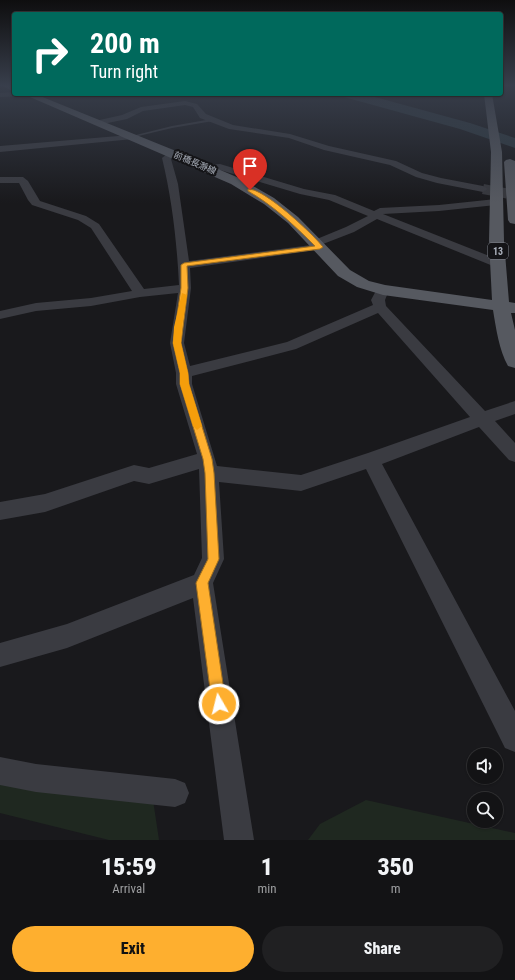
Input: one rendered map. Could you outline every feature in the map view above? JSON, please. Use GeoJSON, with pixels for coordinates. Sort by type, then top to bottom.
{"type":"FeatureCollection","features":[{"type":"Feature","properties":{"kind":"main road","name":"前橋長瀞線"},"geometry":{"type":"LineString","coordinates":[[101,125],[172,153],[235,181],[269,201],[293,220],[344,273],[363,284],[383,290],[508,307]]}},
{"type":"Feature","properties":{"kind":"main road","name":"13"},"geometry":{"type":"LineString","coordinates":[[494,125],[497,161],[496,202],[498,264],[508,307],[511,350],[515,361]]}},
{"type":"Feature","properties":{"kind":"main road"},"geometry":{"type":"LineString","coordinates":[[508,150],[511,165],[515,220]]}},
{"type":"Feature","properties":{"kind":"street"},"geometry":{"type":"LineString","coordinates":[[227,125],[290,136],[327,148],[393,163],[419,175],[440,181],[483,189]]}},
{"type":"Feature","properties":{"kind":"street"},"geometry":{"type":"LineString","coordinates":[[0,149],[130,136]]}},
{"type":"Feature","properties":{"kind":"street"},"geometry":{"type":"LineString","coordinates":[[172,153],[166,158],[173,184],[184,265],[185,288],[177,343],[184,373],[184,384],[208,466],[213,559],[202,583],[239,840]]}},
{"type":"Feature","properties":{"kind":"street"},"geometry":{"type":"LineString","coordinates":[[206,168],[220,167],[303,192],[331,197],[498,264]]}},
{"type":"Feature","properties":{"kind":"street"},"geometry":{"type":"LineString","coordinates":[[0,180],[20,179],[23,181],[36,203],[82,218],[95,226],[140,293]]}},
{"type":"Feature","properties":{"kind":"street"},"geometry":{"type":"LineString","coordinates":[[184,265],[318,245],[376,215],[380,211],[439,208],[496,202]]}},
{"type":"Feature","properties":{"kind":"street"},"geometry":{"type":"LineString","coordinates":[[0,315],[36,307],[91,302],[140,293],[185,288]]}},
{"type":"Feature","properties":{"kind":"street"},"geometry":{"type":"LineString","coordinates":[[383,290],[378,300],[380,307],[515,454]]}},
{"type":"Feature","properties":{"kind":"street"},"geometry":{"type":"LineString","coordinates":[[184,373],[291,346],[380,307]]}},
{"type":"Feature","properties":{"kind":"street"},"geometry":{"type":"LineString","coordinates":[[0,511],[45,502],[134,473],[149,476],[208,466],[301,483],[371,460],[515,407]]}},
{"type":"Feature","properties":{"kind":"street"},"geometry":{"type":"LineString","coordinates":[[371,460],[515,738]]}},
{"type":"Feature","properties":{"kind":"street"},"geometry":{"type":"LineString","coordinates":[[0,655],[67,636],[202,583]]}},
{"type":"Feature","properties":{"kind":"street"},"geometry":{"type":"LineString","coordinates":[[0,771],[36,778],[175,793]]}},
{"type":"Feature","properties":{"kind":"lane"},"geometry":{"type":"LineString","coordinates":[[130,136],[182,125]]}},
{"type":"Feature","properties":{"kind":"shaded area"},"geometry":{"type":"Polygon","coordinates":[[[0,777],[153,800],[159,840],[109,840],[0,813],[0,777]]]}},
{"type":"Feature","properties":{"kind":"shaded area"},"geometry":{"type":"Polygon","coordinates":[[[366,800],[467,822],[467,828],[492,828],[515,833],[515,840],[308,840],[320,824],[366,800]]]}},
{"type":"Feature","properties":{"kind":"waterway"},"geometry":{"type":"LineString","coordinates":[[462,125],[515,143]]}},
{"type":"Feature","properties":{"kind":"tunnel"},"geometry":{"type":"LineString","coordinates":[[483,189],[515,195]]}},
{"type":"Feature","properties":{"kind":"slow traffic"},"geometry":{"type":"LineString","coordinates":[[184,295],[178,327],[177,343],[184,373],[184,384],[197,426]]}},
{"type":"Feature","properties":{"kind":"route"},"geometry":{"type":"LineString","coordinates":[[219,704],[202,583],[213,559],[210,473],[208,459],[184,384],[184,373],[177,343],[178,327],[185,288],[184,265],[320,247],[293,220],[269,201],[250,190]]}}]}
